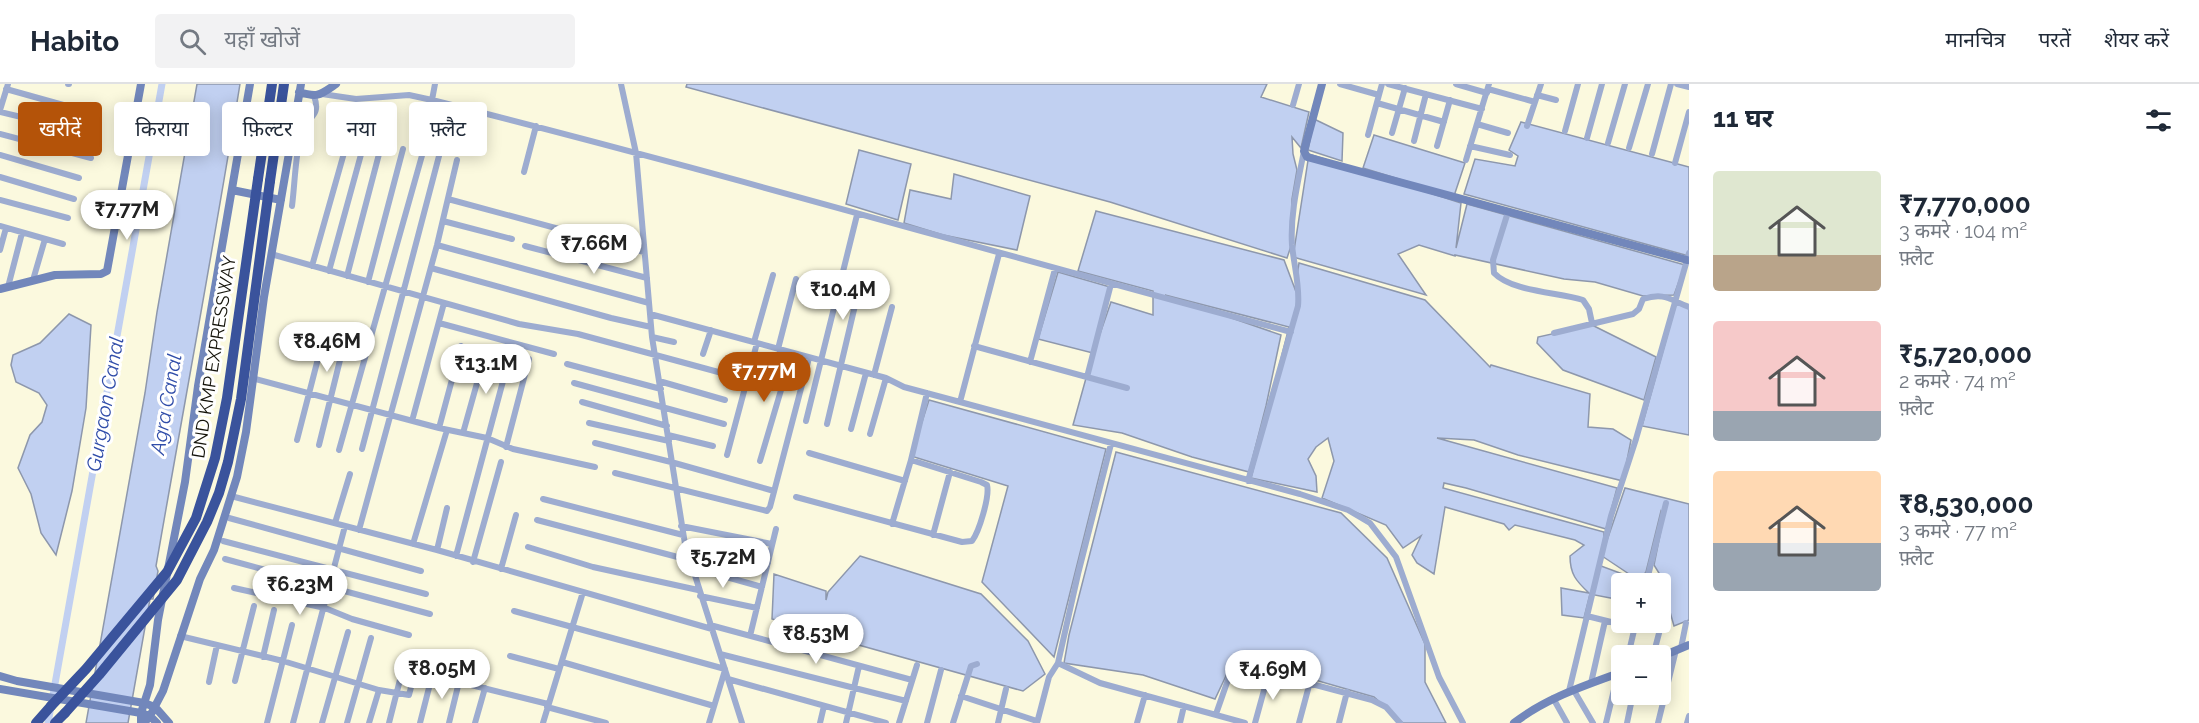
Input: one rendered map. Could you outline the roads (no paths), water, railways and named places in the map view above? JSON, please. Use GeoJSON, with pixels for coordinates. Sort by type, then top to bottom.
{"type":"FeatureCollection","features":[{"type":"Feature","properties":{"kind":"highway","name":"DND KMP EXPRESSWAY"},"geometry":{"type":"LineString","coordinates":[[36,723],[86,669],[167,572],[196,518],[215,458],[227,398],[272,84]]}},
{"type":"Feature","properties":{"kind":"highway","name":"DND KMP EXPRESSWAY"},"geometry":{"type":"LineString","coordinates":[[55,723],[99,675],[177,580],[207,522],[228,462],[241,399],[284,84]]}},
{"type":"Feature","properties":{"kind":"street"},"geometry":{"type":"LineString","coordinates":[[4,288],[66,273],[101,274],[107,271],[141,84]]}},
{"type":"Feature","properties":{"kind":"street"},"geometry":{"type":"LineString","coordinates":[[138,712],[150,685],[158,620],[185,482],[198,386],[250,84]]}},
{"type":"Feature","properties":{"kind":"street"},"geometry":{"type":"LineString","coordinates":[[318,95],[336,84]]}},
{"type":"Feature","properties":{"kind":"street"},"geometry":{"type":"LineString","coordinates":[[432,100],[435,84]]}},
{"type":"Feature","properties":{"kind":"street"},"geometry":{"type":"LineString","coordinates":[[621,84],[636,153],[652,337],[681,526],[690,564],[742,723]]}},
{"type":"Feature","properties":{"kind":"street"},"geometry":{"type":"LineString","coordinates":[[1293,105],[1299,84]]}},
{"type":"Feature","properties":{"kind":"street"},"geometry":{"type":"LineString","coordinates":[[1248,481],[1299,297],[1292,244],[1293,221],[1304,151],[1322,84]]}},
{"type":"Feature","properties":{"kind":"street"},"geometry":{"type":"LineString","coordinates":[[1340,84],[1379,94]]}},
{"type":"Feature","properties":{"kind":"street"},"geometry":{"type":"LineString","coordinates":[[1368,135],[1382,84]]}},
{"type":"Feature","properties":{"kind":"street"},"geometry":{"type":"LineString","coordinates":[[1388,84],[1482,109]]}},
{"type":"Feature","properties":{"kind":"street"},"geometry":{"type":"LineString","coordinates":[[1456,84],[1536,99],[1556,100]]}},
{"type":"Feature","properties":{"kind":"street"},"geometry":{"type":"LineString","coordinates":[[1527,126],[1541,84]]}},
{"type":"Feature","properties":{"kind":"street"},"geometry":{"type":"LineString","coordinates":[[1565,131],[1578,84]]}},
{"type":"Feature","properties":{"kind":"street"},"geometry":{"type":"LineString","coordinates":[[1587,138],[1602,84]]}},
{"type":"Feature","properties":{"kind":"street"},"geometry":{"type":"LineString","coordinates":[[1608,143],[1625,84]]}},
{"type":"Feature","properties":{"kind":"street"},"geometry":{"type":"LineString","coordinates":[[1629,148],[1648,84]]}},
{"type":"Feature","properties":{"kind":"street"},"geometry":{"type":"LineString","coordinates":[[1652,154],[1671,84]]}},
{"type":"Feature","properties":{"kind":"street"},"geometry":{"type":"LineString","coordinates":[[1677,84],[1689,87]]}},
{"type":"Feature","properties":{"kind":"street"},"geometry":{"type":"LineString","coordinates":[[18,116],[0,111],[7,86],[58,102]]}},
{"type":"Feature","properties":{"kind":"street"},"geometry":{"type":"LineString","coordinates":[[145,721],[155,707],[165,685],[180,636],[200,579],[214,550],[231,496],[246,432],[271,254],[300,88],[318,95],[356,99],[403,95],[432,100],[636,153],[856,215],[1291,332]]}},
{"type":"Feature","properties":{"kind":"street"},"geometry":{"type":"LineString","coordinates":[[1392,133],[1405,88]]}},
{"type":"Feature","properties":{"kind":"street"},"geometry":{"type":"LineString","coordinates":[[1466,160],[1488,89]]}},
{"type":"Feature","properties":{"kind":"street"},"geometry":{"type":"LineString","coordinates":[[1414,141],[1426,94]]}},
{"type":"Feature","properties":{"kind":"street"},"geometry":{"type":"LineString","coordinates":[[292,206],[300,138],[303,127],[315,116],[318,95]]}},
{"type":"Feature","properties":{"kind":"street"},"geometry":{"type":"LineString","coordinates":[[312,266],[346,146],[356,99]]}},
{"type":"Feature","properties":{"kind":"street"},"geometry":{"type":"LineString","coordinates":[[1437,146],[1450,100]]}},
{"type":"Feature","properties":{"kind":"street"},"geometry":{"type":"LineString","coordinates":[[1377,103],[1444,122]]}},
{"type":"Feature","properties":{"kind":"street"},"geometry":{"type":"LineString","coordinates":[[1675,163],[1689,112]]}},
{"type":"Feature","properties":{"kind":"street"},"geometry":{"type":"LineString","coordinates":[[1477,124],[1508,133]]}},
{"type":"Feature","properties":{"kind":"street"},"geometry":{"type":"LineString","coordinates":[[524,172],[536,126]]}},
{"type":"Feature","properties":{"kind":"street"},"geometry":{"type":"LineString","coordinates":[[0,134],[91,158]]}},
{"type":"Feature","properties":{"kind":"street"},"geometry":{"type":"LineString","coordinates":[[1470,146],[1510,155]]}},
{"type":"Feature","properties":{"kind":"street"},"geometry":{"type":"LineString","coordinates":[[368,282],[404,149]]}},
{"type":"Feature","properties":{"kind":"street"},"geometry":{"type":"LineString","coordinates":[[1304,151],[1307,157],[1508,212],[1688,256],[1636,439],[1621,481],[1571,690],[1593,723]]}},
{"type":"Feature","properties":{"kind":"street"},"geometry":{"type":"LineString","coordinates":[[0,155],[79,178]]}},
{"type":"Feature","properties":{"kind":"street"},"geometry":{"type":"LineString","coordinates":[[329,271],[361,156]]}},
{"type":"Feature","properties":{"kind":"street"},"geometry":{"type":"LineString","coordinates":[[347,276],[378,156]]}},
{"type":"Feature","properties":{"kind":"street"},"geometry":{"type":"LineString","coordinates":[[339,450],[422,156]]}},
{"type":"Feature","properties":{"kind":"street"},"geometry":{"type":"LineString","coordinates":[[362,449],[439,156]]}},
{"type":"Feature","properties":{"kind":"street"},"geometry":{"type":"LineString","coordinates":[[359,530],[431,268],[458,160]]}},
{"type":"Feature","properties":{"kind":"street"},"geometry":{"type":"LineString","coordinates":[[0,177],[74,199]]}},
{"type":"Feature","properties":{"kind":"street"},"geometry":{"type":"LineString","coordinates":[[232,190],[281,200]]}},
{"type":"Feature","properties":{"kind":"street"},"geometry":{"type":"LineString","coordinates":[[448,199],[644,252]]}},
{"type":"Feature","properties":{"kind":"street"},"geometry":{"type":"LineString","coordinates":[[0,200],[68,218]]}},
{"type":"Feature","properties":{"kind":"street"},"geometry":{"type":"LineString","coordinates":[[1508,212],[1493,260],[1494,273],[1504,280],[1538,291],[1583,300],[1589,309],[1592,323]]}},
{"type":"Feature","properties":{"kind":"street"},"geometry":{"type":"LineString","coordinates":[[806,421],[856,215]]}},
{"type":"Feature","properties":{"kind":"street"},"geometry":{"type":"LineString","coordinates":[[443,221],[512,239]]}},
{"type":"Feature","properties":{"kind":"street"},"geometry":{"type":"LineString","coordinates":[[0,250],[3,227],[63,244]]}},
{"type":"Feature","properties":{"kind":"street"},"geometry":{"type":"LineString","coordinates":[[4,288],[22,233]]}},
{"type":"Feature","properties":{"kind":"street"},"geometry":{"type":"LineString","coordinates":[[33,280],[45,239]]}},
{"type":"Feature","properties":{"kind":"street"},"geometry":{"type":"LineString","coordinates":[[437,244],[650,303]]}},
{"type":"Feature","properties":{"kind":"street"},"geometry":{"type":"LineString","coordinates":[[525,246],[647,278]]}},
{"type":"Feature","properties":{"kind":"street"},"geometry":{"type":"LineString","coordinates":[[271,254],[519,324],[553,329],[734,376]]}},
{"type":"Feature","properties":{"kind":"street"},"geometry":{"type":"LineString","coordinates":[[960,402],[999,254]]}},
{"type":"Feature","properties":{"kind":"street"},"geometry":{"type":"LineString","coordinates":[[431,268],[651,327]]}},
{"type":"Feature","properties":{"kind":"street"},"geometry":{"type":"LineString","coordinates":[[1030,362],[1055,269]]}},
{"type":"Feature","properties":{"kind":"street"},"geometry":{"type":"LineString","coordinates":[[727,455],[772,275]]}},
{"type":"Feature","properties":{"kind":"street"},"geometry":{"type":"LineString","coordinates":[[778,349],[796,279]]}},
{"type":"Feature","properties":{"kind":"street"},"geometry":{"type":"LineString","coordinates":[[1087,378],[1111,284]]}},
{"type":"Feature","properties":{"kind":"street"},"geometry":{"type":"LineString","coordinates":[[1554,333],[1633,314],[1639,309],[1643,299],[1647,298],[1668,296],[1689,307]]}},
{"type":"Feature","properties":{"kind":"street"},"geometry":{"type":"LineString","coordinates":[[827,424],[857,297]]}},
{"type":"Feature","properties":{"kind":"street"},"geometry":{"type":"LineString","coordinates":[[412,421],[444,303]]}},
{"type":"Feature","properties":{"kind":"street"},"geometry":{"type":"LineString","coordinates":[[874,375],[892,307]]}},
{"type":"Feature","properties":{"kind":"street"},"geometry":{"type":"LineString","coordinates":[[650,314],[886,378],[904,387],[1300,494],[1348,510],[1370,523],[1396,557],[1440,677],[1463,723]]}},
{"type":"Feature","properties":{"kind":"street"},"geometry":{"type":"LineString","coordinates":[[440,323],[554,354]]}},
{"type":"Feature","properties":{"kind":"street"},"geometry":{"type":"LineString","coordinates":[[703,354],[711,330]]}},
{"type":"Feature","properties":{"kind":"street"},"geometry":{"type":"LineString","coordinates":[[652,337],[674,342]]}},
{"type":"Feature","properties":{"kind":"street"},"geometry":{"type":"LineString","coordinates":[[456,556],[513,344]]}},
{"type":"Feature","properties":{"kind":"street"},"geometry":{"type":"LineString","coordinates":[[438,428],[461,346]]}},
{"type":"Feature","properties":{"kind":"street"},"geometry":{"type":"LineString","coordinates":[[974,346],[1127,388]]}},
{"type":"Feature","properties":{"kind":"street"},"geometry":{"type":"LineString","coordinates":[[297,440],[321,347]]}},
{"type":"Feature","properties":{"kind":"street"},"geometry":{"type":"LineString","coordinates":[[463,433],[486,351]]}},
{"type":"Feature","properties":{"kind":"street"},"geometry":{"type":"LineString","coordinates":[[319,445],[342,352]]}},
{"type":"Feature","properties":{"kind":"street"},"geometry":{"type":"LineString","coordinates":[[760,461],[792,353]]}},
{"type":"Feature","properties":{"kind":"street"},"geometry":{"type":"LineString","coordinates":[[615,473],[767,511],[770,507],[809,358]]}},
{"type":"Feature","properties":{"kind":"street"},"geometry":{"type":"LineString","coordinates":[[506,447],[529,359]]}},
{"type":"Feature","properties":{"kind":"street"},"geometry":{"type":"LineString","coordinates":[[567,364],[725,400]]}},
{"type":"Feature","properties":{"kind":"street"},"geometry":{"type":"LineString","coordinates":[[851,429],[866,373]]}},
{"type":"Feature","properties":{"kind":"street"},"geometry":{"type":"LineString","coordinates":[[252,378],[438,428],[487,438],[506,447],[595,466]]}},
{"type":"Feature","properties":{"kind":"street"},"geometry":{"type":"LineString","coordinates":[[870,434],[886,378]]}},
{"type":"Feature","properties":{"kind":"street"},"geometry":{"type":"LineString","coordinates":[[574,384],[724,424]]}},
{"type":"Feature","properties":{"kind":"street"},"geometry":{"type":"LineString","coordinates":[[892,524],[911,460],[927,393]]}},
{"type":"Feature","properties":{"kind":"street"},"geometry":{"type":"LineString","coordinates":[[582,402],[667,426]]}},
{"type":"Feature","properties":{"kind":"street"},"geometry":{"type":"LineString","coordinates":[[589,423],[713,446]]}},
{"type":"Feature","properties":{"kind":"street"},"geometry":{"type":"LineString","coordinates":[[413,544],[447,430]]}},
{"type":"Feature","properties":{"kind":"street"},"geometry":{"type":"LineString","coordinates":[[595,443],[774,491]]}},
{"type":"Feature","properties":{"kind":"street"},"geometry":{"type":"LineString","coordinates":[[962,696],[1037,722],[1049,677],[1057,666],[1111,444]]}},
{"type":"Feature","properties":{"kind":"street"},"geometry":{"type":"LineString","coordinates":[[809,453],[905,481]]}},
{"type":"Feature","properties":{"kind":"street"},"geometry":{"type":"LineString","coordinates":[[796,497],[933,535],[962,542],[972,541],[987,497],[988,488],[985,483],[911,460]]}},
{"type":"Feature","properties":{"kind":"street"},"geometry":{"type":"LineString","coordinates":[[473,562],[501,462]]}},
{"type":"Feature","properties":{"kind":"street"},"geometry":{"type":"LineString","coordinates":[[933,535],[950,472]]}},
{"type":"Feature","properties":{"kind":"street"},"geometry":{"type":"LineString","coordinates":[[335,524],[350,474]]}},
{"type":"Feature","properties":{"kind":"street"},"geometry":{"type":"LineString","coordinates":[[231,496],[912,680]]}},
{"type":"Feature","properties":{"kind":"street"},"geometry":{"type":"LineString","coordinates":[[543,499],[683,536]]}},
{"type":"Feature","properties":{"kind":"street"},"geometry":{"type":"LineString","coordinates":[[1649,573],[1666,503]]}},
{"type":"Feature","properties":{"kind":"street"},"geometry":{"type":"LineString","coordinates":[[437,550],[447,508]]}},
{"type":"Feature","properties":{"kind":"street"},"geometry":{"type":"LineString","coordinates":[[501,569],[516,515]]}},
{"type":"Feature","properties":{"kind":"street"},"geometry":{"type":"LineString","coordinates":[[230,518],[421,571]]}},
{"type":"Feature","properties":{"kind":"street"},"geometry":{"type":"LineString","coordinates":[[537,520],[762,587]]}},
{"type":"Feature","properties":{"kind":"street"},"geometry":{"type":"LineString","coordinates":[[293,723],[345,526]]}},
{"type":"Feature","properties":{"kind":"street"},"geometry":{"type":"LineString","coordinates":[[681,526],[772,544]]}},
{"type":"Feature","properties":{"kind":"street"},"geometry":{"type":"LineString","coordinates":[[750,636],[776,529]]}},
{"type":"Feature","properties":{"kind":"street"},"geometry":{"type":"LineString","coordinates":[[224,541],[426,594]]}},
{"type":"Feature","properties":{"kind":"street"},"geometry":{"type":"LineString","coordinates":[[685,544],[768,563]]}},
{"type":"Feature","properties":{"kind":"street"},"geometry":{"type":"LineString","coordinates":[[528,547],[593,567],[757,608]]}},
{"type":"Feature","properties":{"kind":"street"},"geometry":{"type":"LineString","coordinates":[[225,559],[430,614]]}},
{"type":"Feature","properties":{"kind":"street"},"geometry":{"type":"LineString","coordinates":[[234,588],[325,608],[352,619],[409,635]]}},
{"type":"Feature","properties":{"kind":"street"},"geometry":{"type":"LineString","coordinates":[[543,723],[583,592]]}},
{"type":"Feature","properties":{"kind":"street"},"geometry":{"type":"LineString","coordinates":[[235,681],[254,606]]}},
{"type":"Feature","properties":{"kind":"street"},"geometry":{"type":"LineString","coordinates":[[263,657],[274,610]]}},
{"type":"Feature","properties":{"kind":"street"},"geometry":{"type":"LineString","coordinates":[[514,611],[725,669]]}},
{"type":"Feature","properties":{"kind":"street"},"geometry":{"type":"LineString","coordinates":[[1587,616],[1611,622]]}},
{"type":"Feature","properties":{"kind":"street"},"geometry":{"type":"LineString","coordinates":[[1591,683],[1605,621]]}},
{"type":"Feature","properties":{"kind":"street"},"geometry":{"type":"LineString","coordinates":[[1658,723],[1682,647],[1686,623]]}},
{"type":"Feature","properties":{"kind":"street"},"geometry":{"type":"LineString","coordinates":[[267,723],[292,625]]}},
{"type":"Feature","properties":{"kind":"street"},"geometry":{"type":"LineString","coordinates":[[322,723],[348,632]]}},
{"type":"Feature","properties":{"kind":"street"},"geometry":{"type":"LineString","coordinates":[[180,636],[283,661],[379,690],[409,695],[416,668],[606,723]]}},
{"type":"Feature","properties":{"kind":"street"},"geometry":{"type":"LineString","coordinates":[[347,723],[371,638]]}},
{"type":"Feature","properties":{"kind":"street"},"geometry":{"type":"LineString","coordinates":[[209,682],[217,645]]}},
{"type":"Feature","properties":{"kind":"street"},"geometry":{"type":"LineString","coordinates":[[720,654],[906,701]]}},
{"type":"Feature","properties":{"kind":"street"},"geometry":{"type":"LineString","coordinates":[[510,656],[560,666],[714,706]]}},
{"type":"Feature","properties":{"kind":"street"},"geometry":{"type":"LineString","coordinates":[[388,723],[404,663]]}},
{"type":"Feature","properties":{"kind":"street"},"geometry":{"type":"LineString","coordinates":[[953,723],[971,666],[977,664]]}},
{"type":"Feature","properties":{"kind":"street"},"geometry":{"type":"LineString","coordinates":[[899,723],[917,665]]}},
{"type":"Feature","properties":{"kind":"street"},"geometry":{"type":"LineString","coordinates":[[846,723],[859,666]]}},
{"type":"Feature","properties":{"kind":"street"},"geometry":{"type":"LineString","coordinates":[[1057,666],[1100,683],[1245,723]]}},
{"type":"Feature","properties":{"kind":"street"},"geometry":{"type":"LineString","coordinates":[[1216,714],[1234,666],[1247,666],[1380,703],[1391,711],[1400,723]]}},
{"type":"Feature","properties":{"kind":"street"},"geometry":{"type":"LineString","coordinates":[[709,723],[725,669]]}},
{"type":"Feature","properties":{"kind":"street"},"geometry":{"type":"LineString","coordinates":[[927,723],[941,670]]}},
{"type":"Feature","properties":{"kind":"street"},"geometry":{"type":"LineString","coordinates":[[420,723],[433,672]]}},
{"type":"Feature","properties":{"kind":"street"},"geometry":{"type":"LineString","coordinates":[[1255,723],[1269,672]]}},
{"type":"Feature","properties":{"kind":"street"},"geometry":{"type":"LineString","coordinates":[[1514,723],[1553,698],[1611,675]]}},
{"type":"Feature","properties":{"kind":"street"},"geometry":{"type":"LineString","coordinates":[[0,676],[17,681],[141,702],[155,707],[169,723]]}},
{"type":"Feature","properties":{"kind":"street"},"geometry":{"type":"LineString","coordinates":[[728,679],[886,723]]}},
{"type":"Feature","properties":{"kind":"street"},"geometry":{"type":"LineString","coordinates":[[449,723],[459,682]]}},
{"type":"Feature","properties":{"kind":"street"},"geometry":{"type":"LineString","coordinates":[[1299,723],[1310,682]]}},
{"type":"Feature","properties":{"kind":"street"},"geometry":{"type":"LineString","coordinates":[[476,723],[485,688]]}},
{"type":"Feature","properties":{"kind":"street"},"geometry":{"type":"LineString","coordinates":[[0,689],[138,712],[145,721],[157,723]]}},
{"type":"Feature","properties":{"kind":"street"},"geometry":{"type":"LineString","coordinates":[[998,723],[1006,689]]}},
{"type":"Feature","properties":{"kind":"street"},"geometry":{"type":"LineString","coordinates":[[369,723],[379,690]]}},
{"type":"Feature","properties":{"kind":"street"},"geometry":{"type":"LineString","coordinates":[[1339,723],[1347,692]]}},
{"type":"Feature","properties":{"kind":"street"},"geometry":{"type":"LineString","coordinates":[[1137,723],[1145,695]]}},
{"type":"Feature","properties":{"kind":"street"},"geometry":{"type":"LineString","coordinates":[[1553,698],[1566,723]]}},
{"type":"Feature","properties":{"kind":"street"},"geometry":{"type":"LineString","coordinates":[[1606,723],[1611,705]]}},
{"type":"Feature","properties":{"kind":"street"},"geometry":{"type":"LineString","coordinates":[[1627,723],[1631,705]]}},
{"type":"Feature","properties":{"kind":"street"},"geometry":{"type":"LineString","coordinates":[[820,723],[824,706]]}},
{"type":"Feature","properties":{"kind":"street"},"geometry":{"type":"LineString","coordinates":[[1180,723],[1184,706]]}},
{"type":"Feature","properties":{"kind":"street"},"geometry":{"type":"LineString","coordinates":[[1687,723],[1689,716]]}},
{"type":"Feature","properties":{"kind":"water","name":"Agra Canal"},"geometry":{"type":"Polygon","coordinates":[[[197,84],[240,84],[237,102],[222,102],[222,156],[228,156],[156,566],[158,571],[153,599],[150,599],[128,723],[86,723],[184,156],[210,156],[210,102],[194,102],[197,84]]]}},
{"type":"Feature","properties":{"kind":"water"},"geometry":{"type":"Polygon","coordinates":[[[687,84],[1267,84],[1261,97],[1309,112],[1301,148],[1292,137],[1297,170],[1292,199],[1291,246],[1287,258],[1110,202],[686,87],[687,84]]]}},
{"type":"Feature","properties":{"kind":"water"},"geometry":{"type":"Polygon","coordinates":[[[1314,119],[1343,133],[1342,161],[1308,150],[1314,119]]]}},
{"type":"Feature","properties":{"kind":"water"},"geometry":{"type":"Polygon","coordinates":[[[1521,122],[1689,167],[1689,256],[1464,194],[1475,159],[1515,166],[1518,156],[1509,150],[1521,122]]]}},
{"type":"Feature","properties":{"kind":"water"},"geometry":{"type":"Polygon","coordinates":[[[1374,135],[1465,163],[1454,196],[1363,168],[1374,135]]]}},
{"type":"Feature","properties":{"kind":"water"},"geometry":{"type":"Polygon","coordinates":[[[859,150],[911,164],[898,220],[846,204],[859,150]]]}},
{"type":"Feature","properties":{"kind":"water"},"geometry":{"type":"Polygon","coordinates":[[[1309,154],[1461,203],[1456,248],[1467,204],[1685,265],[1674,295],[1643,296],[1595,282],[1564,279],[1455,256],[1419,245],[1398,254],[1426,295],[1293,257],[1309,154]]]}},
{"type":"Feature","properties":{"kind":"water"},"geometry":{"type":"Polygon","coordinates":[[[954,174],[1030,196],[1017,250],[943,235],[904,223],[910,190],[951,199],[954,174]]]}},
{"type":"Feature","properties":{"kind":"water"},"geometry":{"type":"Polygon","coordinates":[[[1096,211],[1284,260],[1295,289],[1299,263],[1425,300],[1490,367],[1491,365],[1590,394],[1588,427],[1613,429],[1631,440],[1623,481],[1518,455],[1474,440],[1437,438],[1617,488],[1606,529],[1466,488],[1444,483],[1443,488],[1604,532],[1603,552],[1625,488],[1689,504],[1689,620],[1674,626],[1671,615],[1671,573],[1659,573],[1654,565],[1664,515],[1661,511],[1646,572],[1627,573],[1602,556],[1601,566],[1620,573],[1611,573],[1611,598],[1590,594],[1584,618],[1562,615],[1561,588],[1589,593],[1577,581],[1571,568],[1570,556],[1584,545],[1575,540],[1515,525],[1509,530],[1504,524],[1445,507],[1434,574],[1417,563],[1412,555],[1421,536],[1403,548],[1386,525],[1322,498],[1334,461],[1328,438],[1316,447],[1308,459],[1316,476],[1317,492],[1251,478],[1289,327],[1165,295],[1281,335],[1249,472],[1192,457],[1122,433],[1073,425],[1093,353],[1038,339],[1058,272],[1110,287],[1094,351],[1111,302],[1153,315],[1153,291],[1078,271],[1096,211]]]}},
{"type":"Feature","properties":{"kind":"water"},"geometry":{"type":"Polygon","coordinates":[[[1676,304],[1689,307],[1689,435],[1642,426],[1676,304]]]}},
{"type":"Feature","properties":{"kind":"water"},"geometry":{"type":"Polygon","coordinates":[[[69,314],[91,325],[86,408],[72,491],[56,555],[41,533],[31,494],[18,468],[30,435],[42,422],[47,405],[39,393],[16,382],[11,365],[13,355],[40,343],[69,314]]]}},
{"type":"Feature","properties":{"kind":"water"},"geometry":{"type":"Polygon","coordinates":[[[1592,325],[1656,357],[1644,400],[1563,370],[1537,343],[1538,337],[1592,325]]]}},
{"type":"Feature","properties":{"kind":"water"},"geometry":{"type":"Polygon","coordinates":[[[929,400],[1106,449],[1054,657],[982,582],[1008,486],[911,456],[929,400]]]}},
{"type":"Feature","properties":{"kind":"water"},"geometry":{"type":"Polygon","coordinates":[[[1116,452],[1341,513],[1387,558],[1425,644],[1425,682],[1446,723],[1403,723],[1374,697],[1235,657],[1215,699],[1143,675],[1064,663],[1069,635],[1116,452]]]}},
{"type":"Feature","properties":{"kind":"water"},"geometry":{"type":"Polygon","coordinates":[[[860,556],[981,594],[1028,641],[1045,674],[1023,691],[772,619],[774,574],[826,591],[826,600],[828,592],[860,556]]]}},
{"type":"Feature","properties":{"kind":"waterway","name":"Gurgaon Canal"},"geometry":{"type":"LineString","coordinates":[[48,723],[162,84]]}}]}
